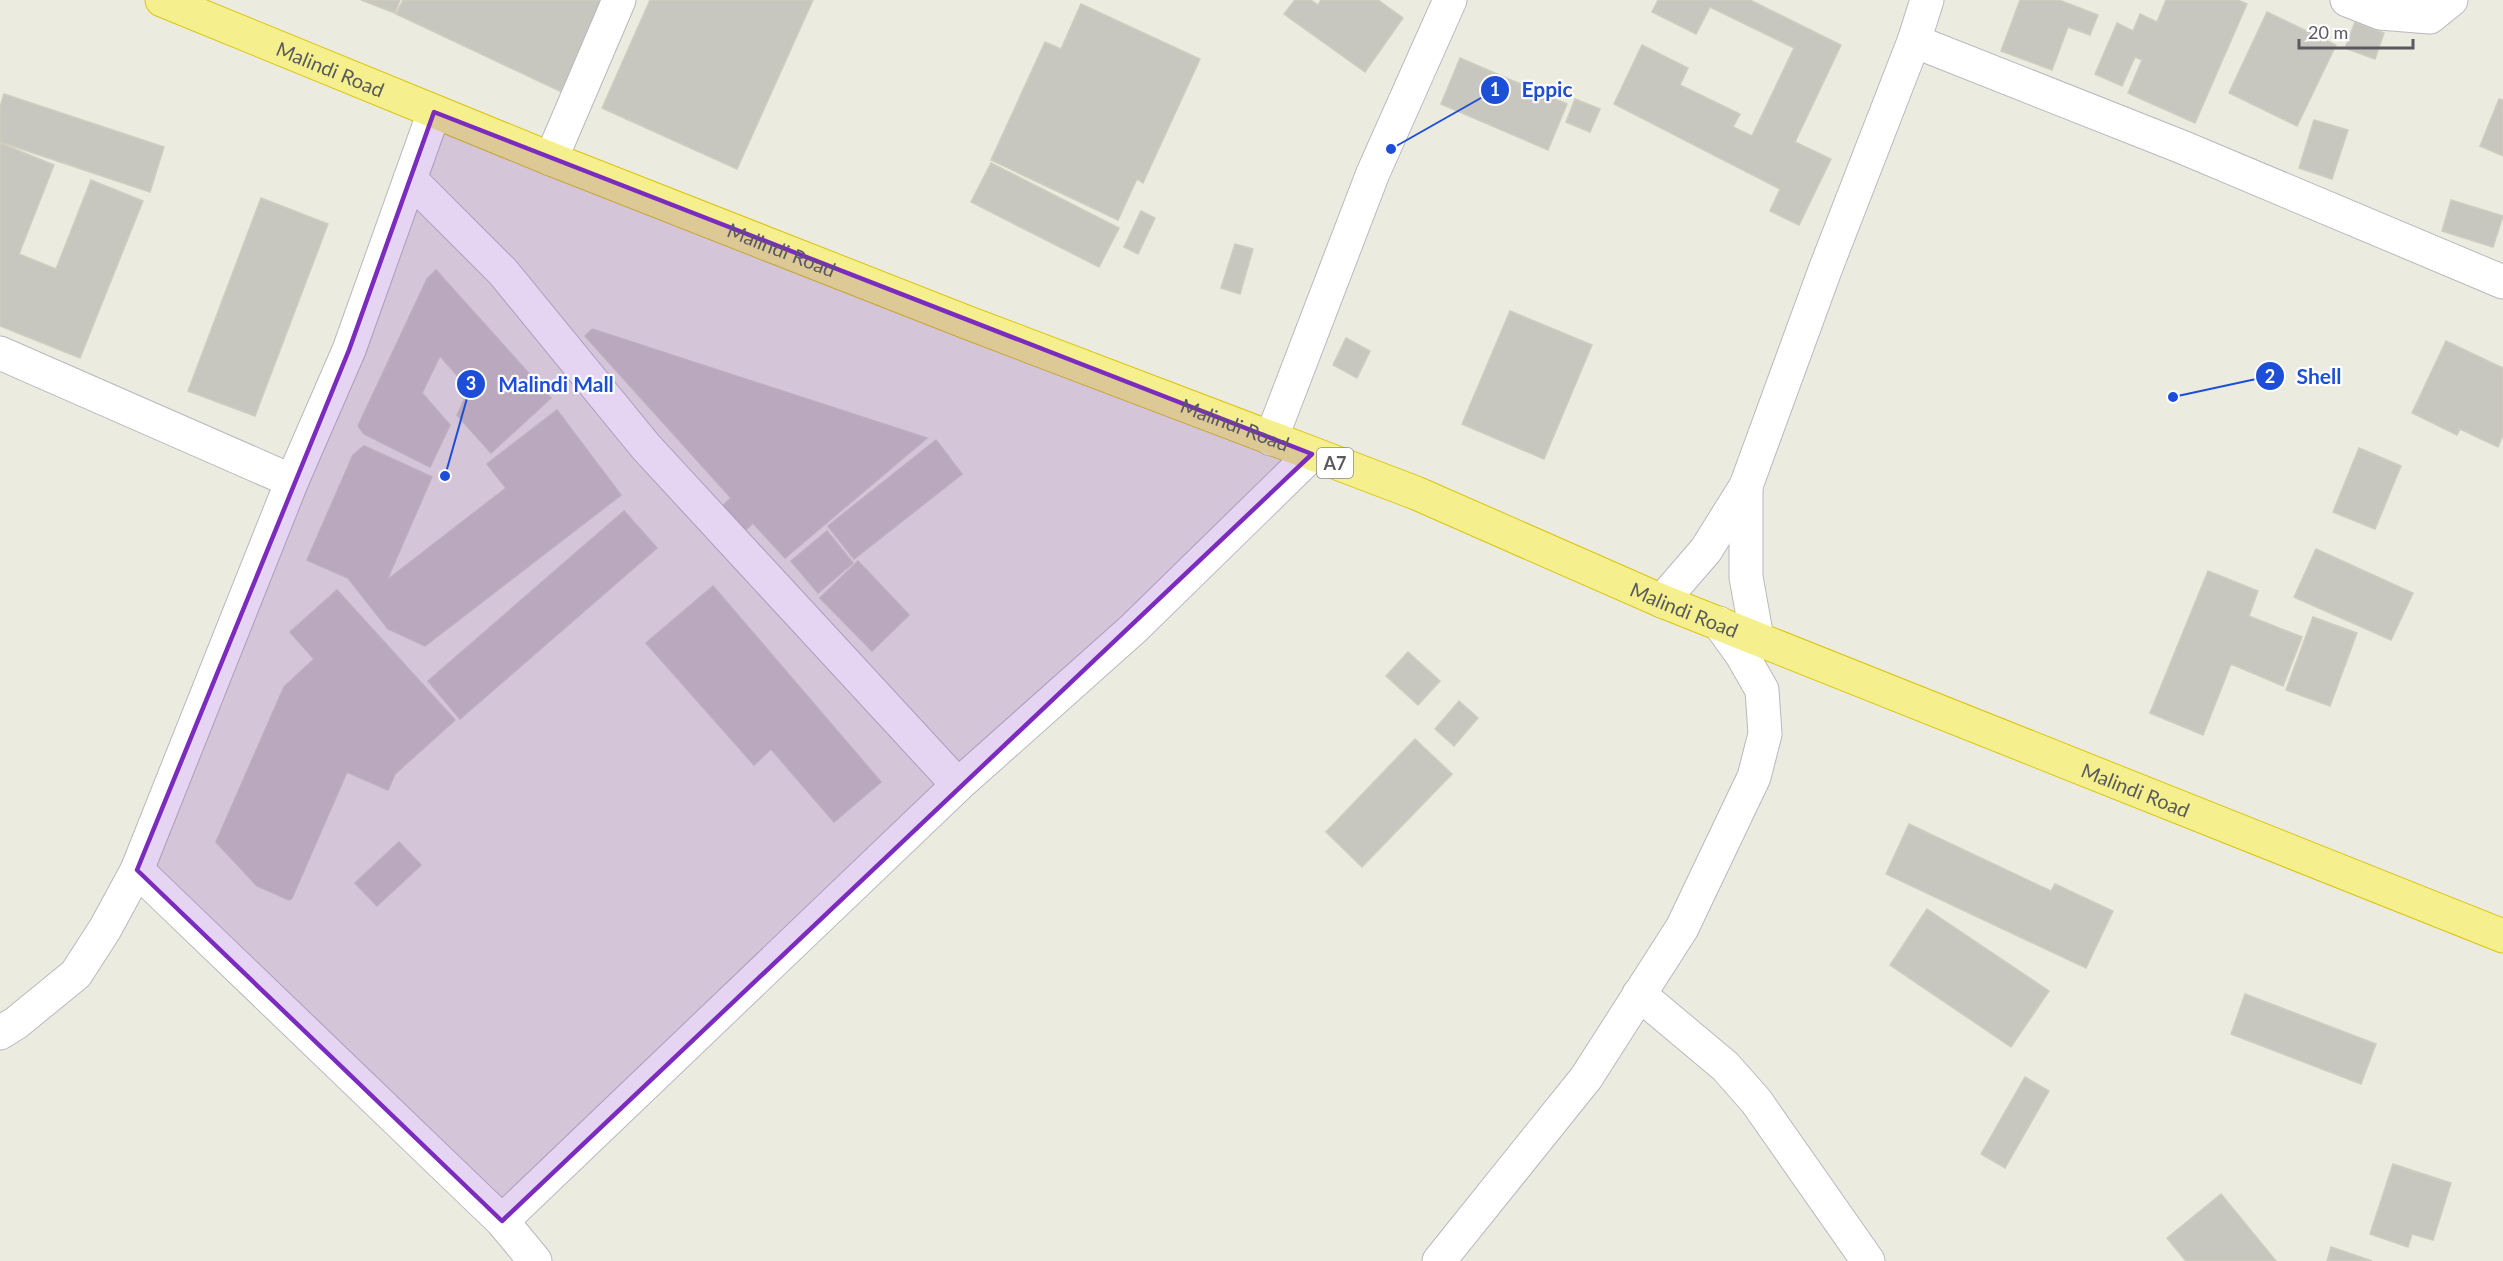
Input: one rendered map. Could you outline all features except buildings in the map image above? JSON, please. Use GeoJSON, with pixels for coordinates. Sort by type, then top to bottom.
{"type":"FeatureCollection","features":[{"type":"Feature","properties":{"kind":"highway","name":"Malindi Road"},"geometry":{"type":"LineString","coordinates":[[162,0],[551,159],[1271,439],[1416,493],[1662,601],[2503,936]]}},
{"type":"Feature","properties":{"kind":"street"},"geometry":{"type":"LineString","coordinates":[[551,159],[619,0]]}},
{"type":"Feature","properties":{"kind":"street"},"geometry":{"type":"LineString","coordinates":[[1271,439],[1373,173],[1450,0]]}},
{"type":"Feature","properties":{"kind":"street"},"geometry":{"type":"LineString","coordinates":[[1662,601],[1706,550],[1746,486],[1825,270],[1914,41],[1927,0]]}},
{"type":"Feature","properties":{"kind":"street"},"geometry":{"type":"LineString","coordinates":[[2347,0],[2380,13],[2430,17],[2451,0]]}},
{"type":"Feature","properties":{"kind":"street"},"geometry":{"type":"LineString","coordinates":[[1914,41],[2182,147],[2503,282]]}},
{"type":"Feature","properties":{"kind":"street"},"geometry":{"type":"LineString","coordinates":[[0,1032],[16,1023],[76,974],[105,929],[137,870],[292,481],[349,350],[434,112]]}},
{"type":"Feature","properties":{"kind":"street"},"geometry":{"type":"LineString","coordinates":[[410,179],[503,272],[646,447],[958,785]]}},
{"type":"Feature","properties":{"kind":"street"},"geometry":{"type":"LineString","coordinates":[[0,353],[292,481]]}},
{"type":"Feature","properties":{"kind":"street"},"geometry":{"type":"LineString","coordinates":[[502,1221],[958,785],[1133,629],[1312,454]]}},
{"type":"Feature","properties":{"kind":"street"},"geometry":{"type":"LineString","coordinates":[[1746,486],[1746,578],[1757,638]]}},
{"type":"Feature","properties":{"kind":"street"},"geometry":{"type":"LineString","coordinates":[[1439,1261],[1586,1078],[1682,928],[1754,777],[1765,734],[1762,690],[1742,654],[1719,623]]}},
{"type":"Feature","properties":{"kind":"street"},"geometry":{"type":"LineString","coordinates":[[137,870],[502,1221],[535,1261]]}},
{"type":"Feature","properties":{"kind":"street"},"geometry":{"type":"LineString","coordinates":[[1639,994],[1725,1066],[1756,1101],[1868,1261]]}},
{"type":"Feature","properties":{"kind":"highlighted area"},"geometry":{"type":"Polygon","coordinates":[[[434,112],[1312,454],[502,1221],[137,870],[349,350],[434,112]]]}},
{"type":"Feature","properties":{"kind":"place","name":"Eppic"},"geometry":{"type":"Point","coordinates":[1391,149]}},
{"type":"Feature","properties":{"kind":"place","name":"Shell"},"geometry":{"type":"Point","coordinates":[2173,397]}},
{"type":"Feature","properties":{"kind":"place","name":"Malindi Mall"},"geometry":{"type":"Point","coordinates":[445,476]}}]}
